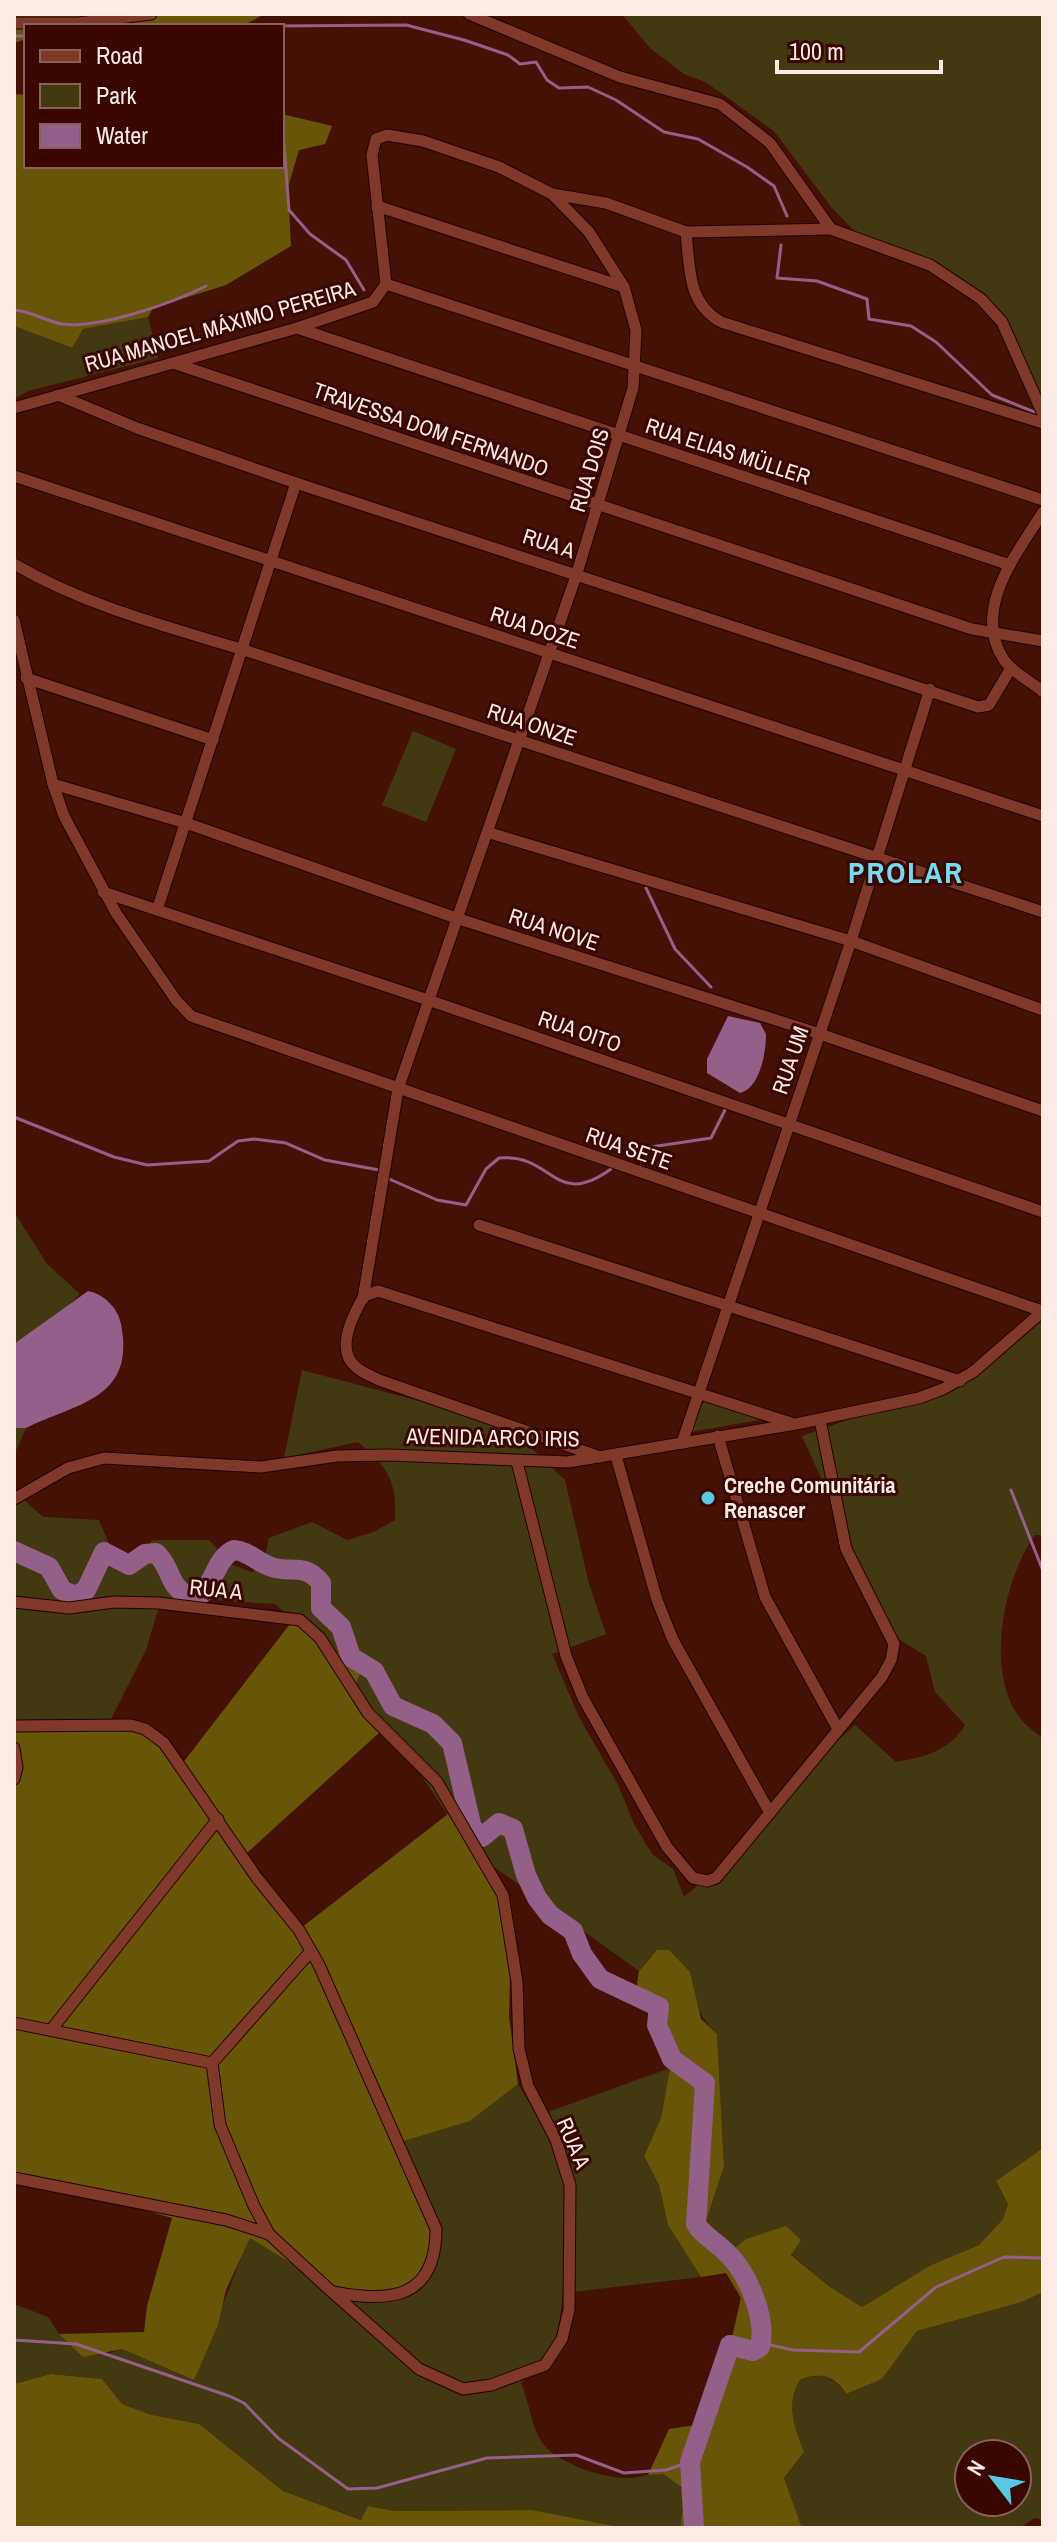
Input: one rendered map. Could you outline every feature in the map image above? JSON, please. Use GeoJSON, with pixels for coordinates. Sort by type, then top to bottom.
{"type":"FeatureCollection","features":[{"type":"Feature","properties":{"kind":"street"},"geometry":{"type":"LineString","coordinates":[[14,23],[78,23],[151,14]]}},
{"type":"Feature","properties":{"kind":"street"},"geometry":{"type":"LineString","coordinates":[[469,14],[620,77],[720,104],[770,143],[831,229],[930,265],[981,299],[1002,322],[1043,414]]}},
{"type":"Feature","properties":{"kind":"street","name":"RUA MANOEL MÁXIMO PEREIRA"},"geometry":{"type":"LineString","coordinates":[[14,408],[297,328],[373,302],[386,284],[373,145],[376,139],[387,135],[454,150],[499,167],[552,194],[606,203],[686,232],[831,229]]}},
{"type":"Feature","properties":{"kind":"street","name":"RUA DOIS"},"geometry":{"type":"LineString","coordinates":[[363,1299],[398,1089],[490,833],[600,506],[636,366],[635,321],[624,287],[589,232],[552,194]]}},
{"type":"Feature","properties":{"kind":"street"},"geometry":{"type":"LineString","coordinates":[[377,206],[624,287]]}},
{"type":"Feature","properties":{"kind":"street"},"geometry":{"type":"LineString","coordinates":[[686,232],[697,302],[721,322],[1043,423]]}},
{"type":"Feature","properties":{"kind":"street"},"geometry":{"type":"LineString","coordinates":[[386,284],[1043,500]]}},
{"type":"Feature","properties":{"kind":"street","name":"RUA ELIAS MÜLLER"},"geometry":{"type":"LineString","coordinates":[[297,328],[1010,565]]}},
{"type":"Feature","properties":{"kind":"street","name":"TRAVESSA DOM FERNANDO"},"geometry":{"type":"LineString","coordinates":[[174,363],[972,629],[1043,641]]}},
{"type":"Feature","properties":{"kind":"street","name":"RUA A"},"geometry":{"type":"LineString","coordinates":[[58,395],[137,428],[296,483],[982,708],[989,705],[1011,668]]}},
{"type":"Feature","properties":{"kind":"street","name":"RUA DOZE"},"geometry":{"type":"LineString","coordinates":[[14,476],[1043,816]]}},
{"type":"Feature","properties":{"kind":"street"},"geometry":{"type":"LineString","coordinates":[[157,910],[296,483]]}},
{"type":"Feature","properties":{"kind":"street"},"geometry":{"type":"LineString","coordinates":[[1043,512],[1010,565],[994,606],[1002,655],[1011,668],[1043,692]]}},
{"type":"Feature","properties":{"kind":"street","name":"RUA ONZE"},"geometry":{"type":"LineString","coordinates":[[14,564],[85,601],[244,650],[1043,912]]}},
{"type":"Feature","properties":{"kind":"street"},"geometry":{"type":"LineString","coordinates":[[14,620],[53,784],[103,892]]}},
{"type":"Feature","properties":{"kind":"street"},"geometry":{"type":"LineString","coordinates":[[26,678],[213,740]]}},
{"type":"Feature","properties":{"kind":"street","name":"RUA UM"},"geometry":{"type":"LineString","coordinates":[[682,1443],[851,941],[930,689]]}},
{"type":"Feature","properties":{"kind":"street","name":"RUA NOVE"},"geometry":{"type":"LineString","coordinates":[[53,784],[186,823],[459,919],[820,1034],[1043,1111]]}},
{"type":"Feature","properties":{"kind":"street"},"geometry":{"type":"LineString","coordinates":[[490,833],[851,941],[1043,1010]]}},
{"type":"Feature","properties":{"kind":"street","name":"RUA OITO"},"geometry":{"type":"LineString","coordinates":[[103,892],[431,1001],[1043,1212]]}},
{"type":"Feature","properties":{"kind":"street","name":"RUA SETE"},"geometry":{"type":"LineString","coordinates":[[103,892],[183,1009],[203,1022],[1043,1311]]}},
{"type":"Feature","properties":{"kind":"street"},"geometry":{"type":"LineString","coordinates":[[479,1225],[960,1381]]}},
{"type":"Feature","properties":{"kind":"street"},"geometry":{"type":"LineString","coordinates":[[770,1813],[673,1640],[610,1457],[379,1380],[355,1367],[348,1357],[347,1334],[363,1299],[378,1291],[796,1424]]}},
{"type":"Feature","properties":{"kind":"street","name":"AVENIDA ARCO IRIS"},"geometry":{"type":"LineString","coordinates":[[14,1499],[68,1468],[104,1458],[247,1467],[376,1456],[517,1462],[610,1457],[820,1420],[919,1398],[960,1381],[1043,1311]]}},
{"type":"Feature","properties":{"kind":"street"},"geometry":{"type":"LineString","coordinates":[[517,1462],[574,1678],[667,1847],[693,1878],[707,1881],[716,1878],[882,1677],[891,1660],[894,1644],[846,1549],[820,1420]]}},
{"type":"Feature","properties":{"kind":"street"},"geometry":{"type":"LineString","coordinates":[[718,1436],[765,1597],[838,1729]]}},
{"type":"Feature","properties":{"kind":"street","name":"RUA A"},"geometry":{"type":"LineString","coordinates":[[14,1602],[69,1608],[114,1602],[159,1603],[261,1613],[304,1623],[328,1649],[368,1713],[437,1782],[503,1895],[517,1982],[519,2049],[528,2086],[556,2140],[570,2185],[570,2289],[562,2339],[545,2365],[491,2385],[463,2389],[419,2369],[331,2291],[269,2234],[220,2125],[212,2082],[212,2063]]}},
{"type":"Feature","properties":{"kind":"street"},"geometry":{"type":"LineString","coordinates":[[14,1726],[112,1724],[145,1729],[164,1743],[311,1951],[436,2229],[436,2252],[426,2274],[407,2291],[378,2299],[331,2291]]}},
{"type":"Feature","properties":{"kind":"street"},"geometry":{"type":"LineString","coordinates":[[14,1748],[17,1767],[14,1779]]}},
{"type":"Feature","properties":{"kind":"street"},"geometry":{"type":"LineString","coordinates":[[51,2030],[218,1819]]}},
{"type":"Feature","properties":{"kind":"street"},"geometry":{"type":"LineString","coordinates":[[14,2023],[212,2063],[311,1951]]}},
{"type":"Feature","properties":{"kind":"street"},"geometry":{"type":"LineString","coordinates":[[14,2178],[226,2220],[269,2234]]}},
{"type":"Feature","properties":{"kind":"green space"},"geometry":{"type":"Polygon","coordinates":[[[622,14],[1043,14],[1043,431],[996,322],[939,271],[863,240],[832,208],[774,131],[707,83],[684,74],[650,48],[622,14]]]}},
{"type":"Feature","properties":{"kind":"green space"},"geometry":{"type":"Polygon","coordinates":[[[148,317],[158,358],[28,391],[14,399],[14,326],[71,348],[83,329],[148,317]]]}},
{"type":"Feature","properties":{"kind":"green space"},"geometry":{"type":"Polygon","coordinates":[[[413,731],[456,749],[426,822],[382,805],[413,731]]]}},
{"type":"Feature","properties":{"kind":"green space"},"geometry":{"type":"Polygon","coordinates":[[[14,1212],[47,1264],[80,1294],[52,1320],[14,1344],[14,1212]]]}},
{"type":"Feature","properties":{"kind":"green space"},"geometry":{"type":"Polygon","coordinates":[[[1043,1307],[1043,1535],[1035,1535],[1015,1575],[1002,1625],[1001,1651],[1009,1698],[1022,1721],[1043,1739],[1043,2148],[996,2181],[1008,2204],[1003,2219],[979,2245],[931,2265],[862,2307],[830,2287],[791,2254],[733,2251],[704,2229],[724,2166],[717,2034],[705,2020],[690,1977],[671,1962],[651,1956],[639,1971],[472,1851],[421,1775],[361,1715],[326,1650],[275,1604],[184,1598],[161,1600],[146,1650],[110,1721],[14,1728],[14,1491],[43,1517],[99,1520],[116,1560],[139,1562],[152,1540],[209,1540],[231,1564],[252,1572],[264,1562],[269,1538],[312,1522],[347,1540],[374,1532],[395,1520],[394,1495],[388,1476],[377,1459],[358,1442],[284,1458],[302,1370],[491,1420],[529,1446],[565,1480],[589,1584],[606,1634],[552,1654],[579,1717],[618,1785],[634,1824],[652,1854],[673,1869],[684,1897],[749,1842],[771,1817],[770,1801],[855,1725],[896,1762],[944,1747],[965,1725],[935,1692],[926,1656],[892,1635],[802,1436],[961,1380],[1043,1307]]]}},
{"type":"Feature","properties":{"kind":"green space"},"geometry":{"type":"Polygon","coordinates":[[[708,1400],[766,1419],[690,1432],[699,1406],[708,1400]]]}},
{"type":"Feature","properties":{"kind":"green space"},"geometry":{"type":"Polygon","coordinates":[[[14,1428],[26,1428],[15,1453],[14,1491],[14,1428]]]}},
{"type":"Feature","properties":{"kind":"green space"},"geometry":{"type":"Polygon","coordinates":[[[670,2068],[661,2118],[644,2156],[659,2185],[668,2225],[701,2277],[563,2293],[554,2344],[542,2364],[521,2383],[538,2435],[556,2456],[603,2475],[628,2478],[660,2474],[676,2480],[683,2503],[680,2528],[625,2528],[532,2510],[395,2511],[369,2506],[362,2520],[283,2491],[199,2424],[152,2415],[122,2404],[102,2379],[51,2374],[14,2384],[14,2304],[48,2317],[59,2334],[104,2355],[122,2349],[194,2380],[249,2237],[290,2260],[400,2141],[470,2121],[518,2084],[537,2116],[670,2068]]]}},
{"type":"Feature","properties":{"kind":"green space"},"geometry":{"type":"Polygon","coordinates":[[[1043,2292],[1043,2520],[1034,2518],[1020,2528],[802,2528],[784,2478],[804,2452],[792,2407],[800,2380],[826,2377],[837,2383],[846,2394],[882,2379],[917,2331],[1022,2302],[1043,2292]]]}},
{"type":"Feature","properties":{"kind":"shaded area"},"geometry":{"type":"Polygon","coordinates":[[[14,14],[265,14],[246,24],[24,24],[24,40],[14,43],[14,14]]]}},
{"type":"Feature","properties":{"kind":"shaded area"},"geometry":{"type":"Polygon","coordinates":[[[14,94],[24,95],[24,168],[284,168],[284,114],[332,126],[325,144],[299,150],[288,187],[291,246],[226,285],[153,308],[148,317],[83,329],[72,348],[14,326],[14,94]]]}},
{"type":"Feature","properties":{"kind":"shaded area"},"geometry":{"type":"Polygon","coordinates":[[[293,1620],[326,1650],[351,1655],[364,1665],[350,1696],[361,1715],[379,1733],[238,1861],[297,1931],[448,1814],[492,1883],[511,1935],[509,2017],[518,2084],[470,2121],[400,2142],[435,2229],[435,2252],[419,2280],[379,2294],[339,2292],[250,2238],[226,2290],[218,2325],[194,2380],[122,2349],[83,2357],[59,2334],[144,2332],[147,2306],[172,2218],[14,2173],[14,1728],[134,1722],[182,1764],[293,1620]]]}},
{"type":"Feature","properties":{"kind":"shaded area"},"geometry":{"type":"Polygon","coordinates":[[[657,1950],[669,1950],[690,1972],[701,2019],[717,2034],[724,2166],[704,2228],[733,2250],[746,2239],[786,2226],[801,2240],[791,2255],[830,2287],[862,2307],[931,2265],[979,2245],[1003,2219],[1008,2204],[996,2181],[1043,2148],[1043,2292],[1022,2302],[917,2331],[882,2379],[846,2394],[837,2383],[826,2377],[800,2380],[792,2407],[804,2452],[784,2478],[802,2528],[680,2528],[683,2509],[681,2487],[664,2474],[648,2475],[669,2429],[703,2424],[725,2368],[741,2298],[726,2273],[701,2277],[668,2225],[659,2185],[644,2156],[661,2118],[670,2068],[637,1984],[639,1971],[657,1950]]]}},
{"type":"Feature","properties":{"kind":"shaded area"},"geometry":{"type":"Polygon","coordinates":[[[51,2374],[102,2379],[122,2404],[152,2415],[199,2424],[283,2491],[361,2520],[368,2506],[395,2511],[532,2510],[625,2528],[14,2528],[14,2384],[51,2374]]]}},
{"type":"Feature","properties":{"kind":"water"},"geometry":{"type":"Polygon","coordinates":[[[728,1016],[760,1023],[766,1034],[765,1051],[757,1077],[747,1090],[740,1093],[707,1073],[707,1059],[728,1016]]]}},
{"type":"Feature","properties":{"kind":"water"},"geometry":{"type":"Polygon","coordinates":[[[88,1291],[105,1299],[119,1318],[123,1349],[120,1369],[111,1384],[82,1404],[26,1428],[14,1428],[14,1344],[88,1291]]]}},
{"type":"Feature","properties":{"kind":"waterway"},"geometry":{"type":"LineString","coordinates":[[284,26],[406,25],[508,55],[520,64],[536,62],[547,80],[559,88],[588,87],[616,100],[664,132],[698,139],[747,167],[774,186],[787,216]]}},
{"type":"Feature","properties":{"kind":"waterway"},"geometry":{"type":"LineString","coordinates":[[14,36],[24,36]]}},
{"type":"Feature","properties":{"kind":"waterway"},"geometry":{"type":"LineString","coordinates":[[284,145],[289,210],[310,234],[346,260],[364,290]]}},
{"type":"Feature","properties":{"kind":"waterway"},"geometry":{"type":"LineString","coordinates":[[781,245],[777,278],[817,281],[867,299],[869,319],[911,326],[936,342],[992,395],[1037,413]]}},
{"type":"Feature","properties":{"kind":"waterway"},"geometry":{"type":"LineString","coordinates":[[14,310],[62,324],[95,323],[156,307],[206,286]]}},
{"type":"Feature","properties":{"kind":"waterway"},"geometry":{"type":"LineString","coordinates":[[646,888],[675,949],[711,987]]}},
{"type":"Feature","properties":{"kind":"waterway"},"geometry":{"type":"LineString","coordinates":[[640,1152],[651,1147],[711,1138],[727,1106]]}},
{"type":"Feature","properties":{"kind":"waterway"},"geometry":{"type":"LineString","coordinates":[[14,1117],[114,1157],[147,1165],[209,1161],[238,1141],[254,1139],[286,1143],[325,1160],[379,1170]]}},
{"type":"Feature","properties":{"kind":"waterway"},"geometry":{"type":"LineString","coordinates":[[387,1178],[437,1200],[466,1205],[486,1169],[499,1158],[532,1163],[554,1177],[577,1184],[611,1169]]}},
{"type":"Feature","properties":{"kind":"waterway"},"geometry":{"type":"LineString","coordinates":[[1011,1490],[1043,1571]]}},
{"type":"Feature","properties":{"kind":"waterway"},"geometry":{"type":"LineString","coordinates":[[14,1551],[49,1567],[62,1590],[75,1596],[86,1590],[104,1552],[129,1565],[145,1554],[156,1553],[173,1582],[192,1599],[205,1590],[227,1554],[234,1550],[276,1568],[302,1570],[315,1576],[321,1583],[321,1608],[341,1627],[351,1657],[374,1671],[393,1706],[433,1724],[452,1743],[472,1828],[482,1837],[499,1823],[513,1829],[526,1875],[537,1898],[550,1915],[573,1931],[582,1954],[600,1979],[659,2007],[657,2025],[672,2059],[705,2083],[696,2224],[728,2254],[742,2273],[761,2323],[760,2347],[753,2351],[730,2345],[690,2462],[694,2528]]}},
{"type":"Feature","properties":{"kind":"waterway"},"geometry":{"type":"LineString","coordinates":[[761,2343],[793,2350],[859,2352],[936,2287],[1004,2257],[1043,2258]]}},
{"type":"Feature","properties":{"kind":"waterway"},"geometry":{"type":"LineString","coordinates":[[14,2340],[76,2344],[229,2396],[244,2403],[278,2438],[348,2489],[377,2488],[487,2458],[576,2455],[624,2473],[666,2470],[690,2462]]}},
{"type":"Feature","properties":{"kind":"place","name":"Creche Comunitária Renascer"},"geometry":{"type":"Point","coordinates":[708,1498]}},
{"type":"Feature","properties":{"kind":"district","name":"PROLAR"},"geometry":{"type":"Point","coordinates":[906,872]}}]}
